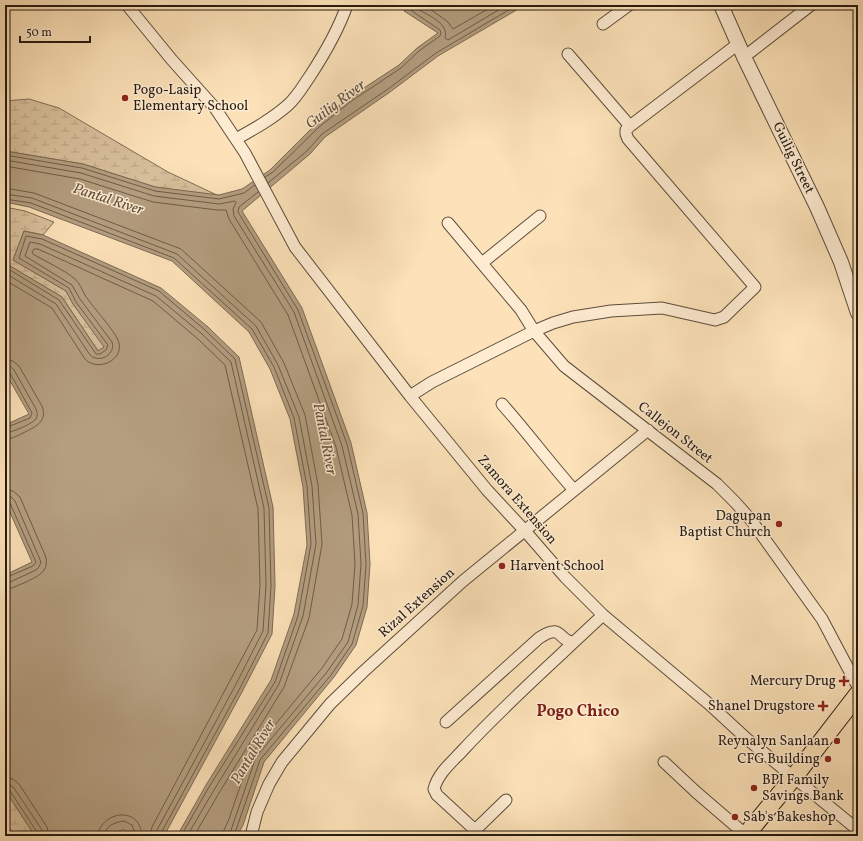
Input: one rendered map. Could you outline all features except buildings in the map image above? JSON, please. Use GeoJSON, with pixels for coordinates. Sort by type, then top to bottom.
{"type":"FeatureCollection","features":[{"type":"Feature","properties":{"kind":"main road"},"geometry":{"type":"LineString","coordinates":[[746,835],[794,777],[858,694]]}},
{"type":"Feature","properties":{"kind":"street","name":"Zamora Extension"},"geometry":{"type":"LineString","coordinates":[[127,5],[172,60],[215,108],[236,139],[295,247],[410,396],[487,490],[565,577],[603,615],[709,704],[747,739],[858,830]]}},
{"type":"Feature","properties":{"kind":"street"},"geometry":{"type":"LineString","coordinates":[[236,139],[254,129],[288,105],[298,94],[329,47],[347,5]]}},
{"type":"Feature","properties":{"kind":"street"},"geometry":{"type":"LineString","coordinates":[[603,24],[629,5]]}},
{"type":"Feature","properties":{"kind":"street","name":"Guilig Street"},"geometry":{"type":"LineString","coordinates":[[722,5],[741,50],[817,207],[841,262],[858,313]]}},
{"type":"Feature","properties":{"kind":"street"},"geometry":{"type":"LineString","coordinates":[[410,396],[432,382],[553,323],[572,317],[662,308],[719,320],[755,287],[628,139],[626,130],[741,50],[810,5]]}},
{"type":"Feature","properties":{"kind":"street"},"geometry":{"type":"LineString","coordinates":[[568,54],[630,126]]}},
{"type":"Feature","properties":{"kind":"street"},"geometry":{"type":"LineString","coordinates":[[482,263],[540,216]]}},
{"type":"Feature","properties":{"kind":"street","name":"Callejon Street"},"geometry":{"type":"LineString","coordinates":[[448,224],[521,310],[534,331],[564,366],[717,484],[751,520],[822,619],[858,687]]}},
{"type":"Feature","properties":{"kind":"street"},"geometry":{"type":"LineString","coordinates":[[502,404],[574,490]]}},
{"type":"Feature","properties":{"kind":"street","name":"Rizal Extension"},"geometry":{"type":"LineString","coordinates":[[251,836],[257,812],[269,784],[282,762],[330,704],[463,581],[648,430]]}},
{"type":"Feature","properties":{"kind":"street"},"geometry":{"type":"LineString","coordinates":[[506,800],[472,833],[437,795],[434,789],[436,781],[443,772],[483,729],[603,615]]}},
{"type":"Feature","properties":{"kind":"street"},"geometry":{"type":"LineString","coordinates":[[446,722],[546,633],[557,631],[570,641],[574,642]]}},
{"type":"Feature","properties":{"kind":"street"},"geometry":{"type":"LineString","coordinates":[[664,762],[746,835]]}},
{"type":"Feature","properties":{"kind":"green space"},"geometry":{"type":"Polygon","coordinates":[[[29,99],[59,108],[168,172],[219,196],[155,187],[83,164],[5,151],[5,101],[29,99]]]}},
{"type":"Feature","properties":{"kind":"green space"},"geometry":{"type":"Polygon","coordinates":[[[5,207],[25,211],[54,222],[43,235],[24,231],[13,260],[66,291],[73,304],[105,347],[98,351],[62,297],[5,263],[5,207]]]}},
{"type":"Feature","properties":{"kind":"green space"},"geometry":{"type":"Polygon","coordinates":[[[5,790],[35,836],[5,836],[5,790]]]}},
{"type":"Feature","properties":{"kind":"water","name":"Pantal River"},"geometry":{"type":"Polygon","coordinates":[[[410,5],[525,5],[438,56],[390,92],[325,137],[310,154],[242,211],[302,308],[351,443],[367,513],[370,564],[367,607],[356,645],[334,677],[264,762],[243,825],[237,836],[177,836],[206,785],[271,680],[294,614],[307,545],[303,487],[290,419],[270,369],[249,332],[172,261],[29,207],[5,202],[5,151],[83,164],[155,187],[219,195],[242,189],[270,170],[315,125],[347,99],[399,65],[417,48],[438,33],[404,11],[410,5]]]}},
{"type":"Feature","properties":{"kind":"water"},"geometry":{"type":"Polygon","coordinates":[[[24,231],[43,235],[161,288],[208,327],[239,357],[273,507],[275,586],[272,634],[164,836],[127,836],[124,829],[109,836],[35,836],[5,790],[5,575],[32,562],[5,501],[5,425],[29,414],[5,372],[5,263],[62,297],[98,351],[104,347],[73,304],[66,291],[13,260],[24,231]]]}},
{"type":"Feature","properties":{"kind":"place","name":"Pogo-Lasip Elementary School"},"geometry":{"type":"Point","coordinates":[125,98]}},
{"type":"Feature","properties":{"kind":"place","name":"Dagupan Baptist Church"},"geometry":{"type":"Point","coordinates":[779,524]}},
{"type":"Feature","properties":{"kind":"place","name":"Harvent School"},"geometry":{"type":"Point","coordinates":[502,566]}},
{"type":"Feature","properties":{"kind":"place","name":"Mercury Drug"},"geometry":{"type":"Point","coordinates":[844,681]}},
{"type":"Feature","properties":{"kind":"place","name":"Shanel Drugstore"},"geometry":{"type":"Point","coordinates":[823,706]}},
{"type":"Feature","properties":{"kind":"place","name":"Reynalyn Sanlaan"},"geometry":{"type":"Point","coordinates":[837,741]}},
{"type":"Feature","properties":{"kind":"place","name":"CFG Building"},"geometry":{"type":"Point","coordinates":[828,759]}},
{"type":"Feature","properties":{"kind":"place","name":"BPI Family Savings Bank"},"geometry":{"type":"Point","coordinates":[754,788]}},
{"type":"Feature","properties":{"kind":"place","name":"Sab's Bakeshop"},"geometry":{"type":"Point","coordinates":[735,817]}},
{"type":"Feature","properties":{"kind":"district","name":"Pogo Chico"},"geometry":{"type":"Point","coordinates":[578,712]}},
{"type":"Feature","properties":{"kind":"water label","name":"Guilig River"},"geometry":{"type":"Point","coordinates":[336,105]}}]}
